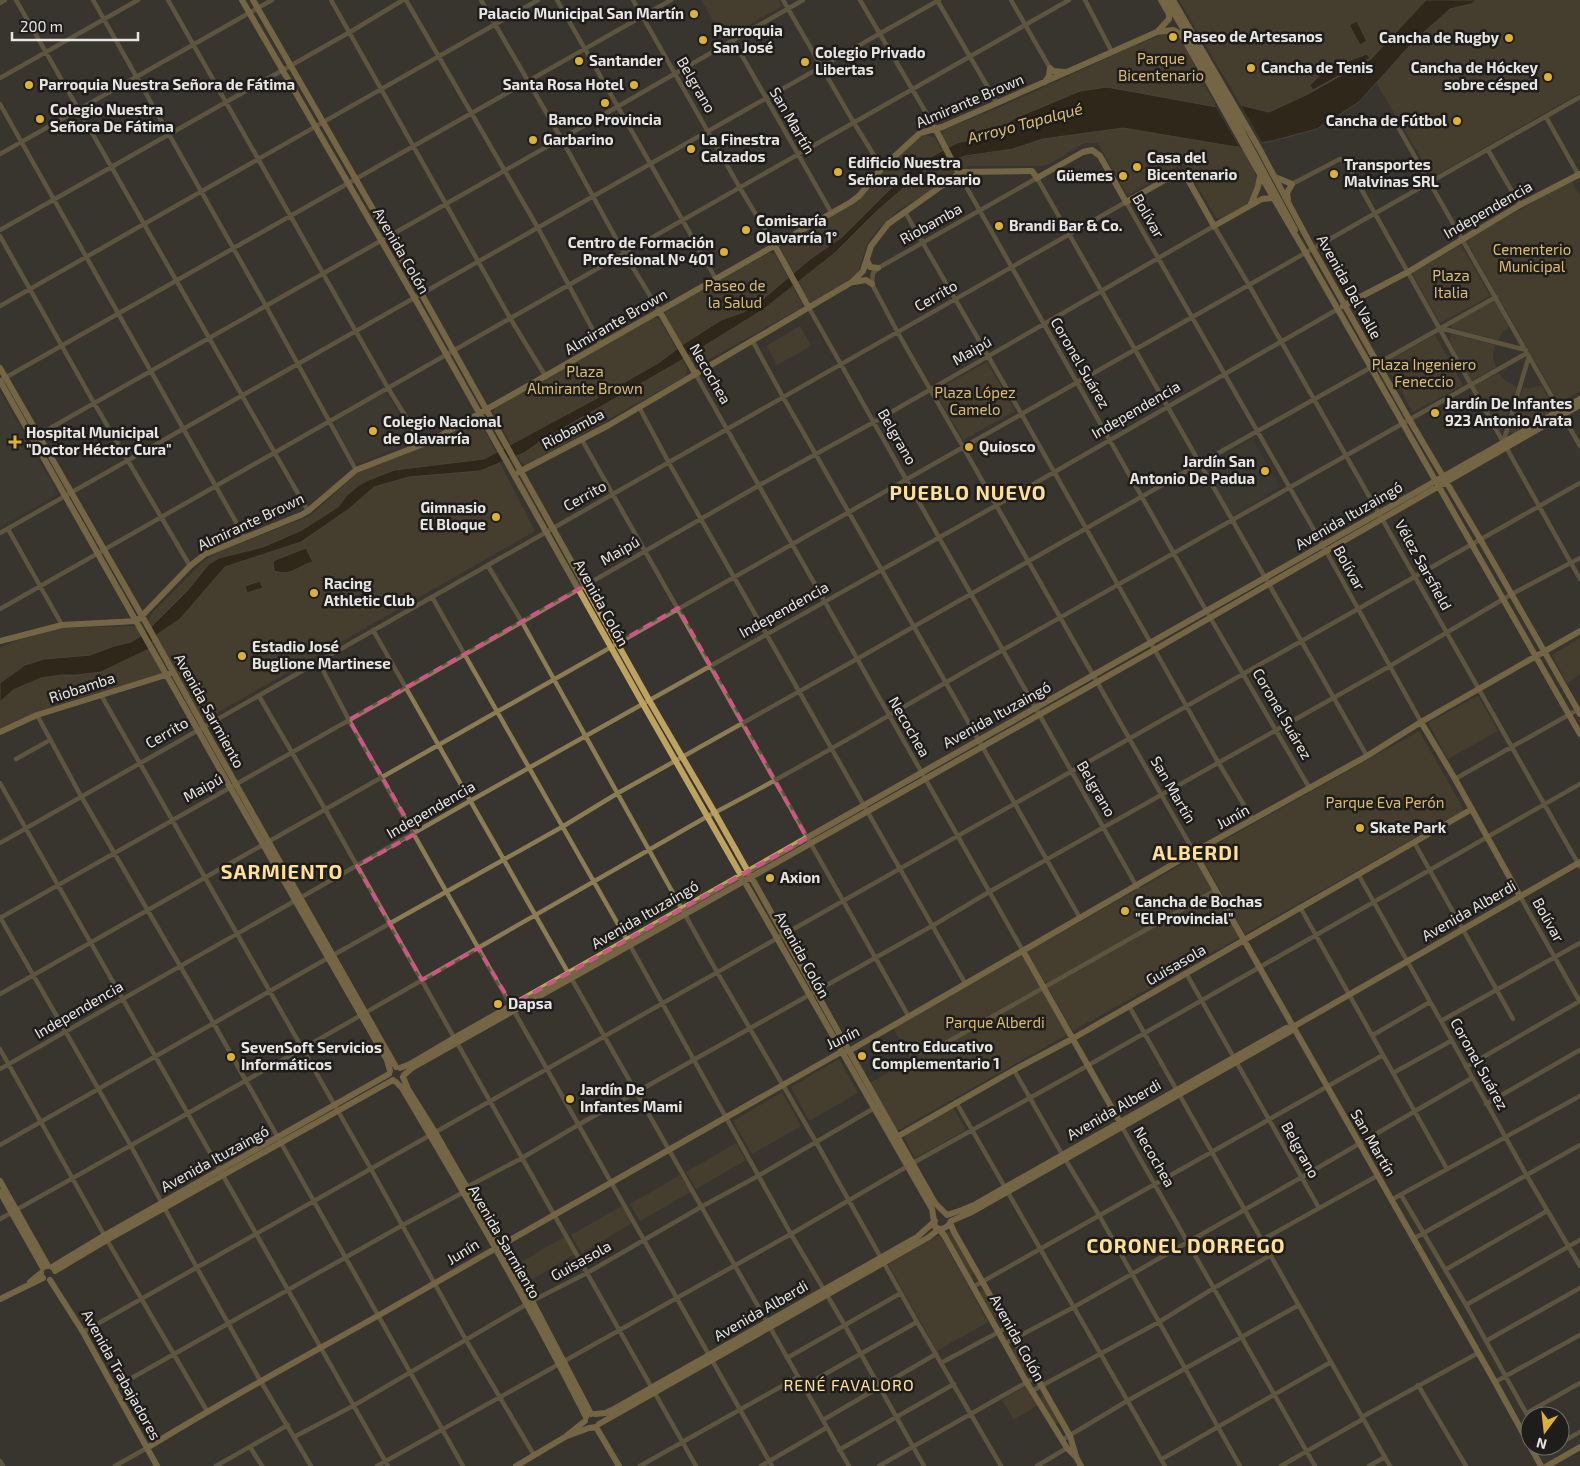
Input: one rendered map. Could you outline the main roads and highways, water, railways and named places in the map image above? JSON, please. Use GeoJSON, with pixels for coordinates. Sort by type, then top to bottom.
{"type":"FeatureCollection","features":[{"type":"Feature","properties":{"kind":"main road","name":"Avenida Colón"},"geometry":{"type":"LineString","coordinates":[[242,0],[414,297],[487,410],[546,531],[708,816],[746,876],[849,1050],[876,1107]]}},
{"type":"Feature","properties":{"kind":"main road","name":"Avenida Colón"},"geometry":{"type":"LineString","coordinates":[[252,0],[421,293],[480,414],[496,442],[554,528],[649,700],[715,813],[746,876]]}},
{"type":"Feature","properties":{"kind":"main road"},"geometry":{"type":"LineString","coordinates":[[1157,32],[1169,19],[1169,14],[1161,0]]}},
{"type":"Feature","properties":{"kind":"main road","name":"Avenida Del Valle"},"geometry":{"type":"LineString","coordinates":[[1166,0],[1253,150],[1294,226],[1306,253]]}},
{"type":"Feature","properties":{"kind":"main road","name":"Avenida Del Valle"},"geometry":{"type":"LineString","coordinates":[[1174,0],[1253,150],[1275,177],[1312,249],[1579,711]]}},
{"type":"Feature","properties":{"kind":"main road","name":"Avenida Del Valle"},"geometry":{"type":"LineString","coordinates":[[1157,32],[1173,30],[1181,34],[1223,96]]}},
{"type":"Feature","properties":{"kind":"main road","name":"Almirante Brown"},"geometry":{"type":"LineString","coordinates":[[139,621],[190,566],[205,554],[308,511],[356,470],[421,446],[480,414],[855,199],[882,168],[916,136],[997,103],[1157,32]]}},
{"type":"Feature","properties":{"kind":"main road"},"geometry":{"type":"LineString","coordinates":[[1045,82],[1049,76],[1050,68],[1058,72],[1068,72]]}},
{"type":"Feature","properties":{"kind":"main road","name":"Coronel Suárez"},"geometry":{"type":"LineString","coordinates":[[935,128],[959,174]]}},
{"type":"Feature","properties":{"kind":"main road","name":"Riobamba"},"geometry":{"type":"LineString","coordinates":[[516,470],[582,440],[852,282],[860,275],[871,246],[879,234],[895,218],[959,174],[965,171],[1032,171],[1037,178],[1083,152],[1092,150]]}},
{"type":"Feature","properties":{"kind":"main road","name":"Bolívar"},"geometry":{"type":"LineString","coordinates":[[1092,150],[1099,154],[1126,202]]}},
{"type":"Feature","properties":{"kind":"main road","name":"Avenida Del Valle"},"geometry":{"type":"LineString","coordinates":[[1253,150],[1260,176],[1272,198],[1306,253],[1580,734]]}},
{"type":"Feature","properties":{"kind":"main road","name":"Cerrito"},"geometry":{"type":"LineString","coordinates":[[1126,202],[1174,175],[1182,174]]}},
{"type":"Feature","properties":{"kind":"main road","name":"Vélez Sarsfield"},"geometry":{"type":"LineString","coordinates":[[1182,174],[1187,178],[1214,226]]}},
{"type":"Feature","properties":{"kind":"main road","name":"Independencia"},"geometry":{"type":"LineString","coordinates":[[1338,309],[1408,272],[1520,205],[1580,175]]}},
{"type":"Feature","properties":{"kind":"main road"},"geometry":{"type":"LineString","coordinates":[[1251,204],[1260,176]]}},
{"type":"Feature","properties":{"kind":"main road"},"geometry":{"type":"LineString","coordinates":[[1275,177],[1292,184],[1287,192],[1288,202]]}},
{"type":"Feature","properties":{"kind":"main road","name":"Maipú"},"geometry":{"type":"LineString","coordinates":[[1214,226],[1251,204],[1262,199],[1272,198]]}},
{"type":"Feature","properties":{"kind":"main road","name":"Belgrano"},"geometry":{"type":"LineString","coordinates":[[774,246],[810,308]]}},
{"type":"Feature","properties":{"kind":"main road"},"geometry":{"type":"LineString","coordinates":[[867,260],[870,267],[878,268]]}},
{"type":"Feature","properties":{"kind":"main road"},"geometry":{"type":"LineString","coordinates":[[852,282],[866,280],[872,284]]}},
{"type":"Feature","properties":{"kind":"main road","name":"Necochea"},"geometry":{"type":"LineString","coordinates":[[660,312],[695,373]]}},
{"type":"Feature","properties":{"kind":"main road","name":"Avenida Sarmiento"},"geometry":{"type":"LineString","coordinates":[[0,368],[2,380],[363,1014],[387,1060],[392,1077],[402,1088],[432,1134]]}},
{"type":"Feature","properties":{"kind":"main road","name":"Avenida Ituzaingó"},"geometry":{"type":"LineString","coordinates":[[0,1299],[392,1077],[398,1067],[410,1064],[455,1040],[866,809],[978,740],[1096,682],[1154,650],[1209,615],[1560,413],[1580,399]]}},
{"type":"Feature","properties":{"kind":"main road","name":"Avenida Ituzaingó"},"geometry":{"type":"LineString","coordinates":[[1560,413],[1580,405]]}},
{"type":"Feature","properties":{"kind":"main road"},"geometry":{"type":"LineString","coordinates":[[402,453],[417,443],[414,430],[423,440],[437,436]]}},
{"type":"Feature","properties":{"kind":"main road","name":"Avenida Ituzaingó"},"geometry":{"type":"LineString","coordinates":[[923,775],[982,746],[1093,674],[1209,615]]}},
{"type":"Feature","properties":{"kind":"main road"},"geometry":{"type":"LineString","coordinates":[[2,639],[62,625],[139,621]]}},
{"type":"Feature","properties":{"kind":"main road","name":"Avenida Sarmiento"},"geometry":{"type":"LineString","coordinates":[[139,621],[146,623],[165,665]]}},
{"type":"Feature","properties":{"kind":"main road","name":"Junín"},"geometry":{"type":"LineString","coordinates":[[148,1448],[260,1380],[379,1315],[497,1246],[669,1151],[841,1052],[849,1050],[909,1017],[1194,852],[1367,756],[1421,722],[1535,656],[1580,632]]}},
{"type":"Feature","properties":{"kind":"main road","name":"Riobamba"},"geometry":{"type":"LineString","coordinates":[[0,732],[36,716],[170,674]]}},
{"type":"Feature","properties":{"kind":"main road","name":"Bolívar"},"geometry":{"type":"LineString","coordinates":[[1421,722],[1520,896]]}},
{"type":"Feature","properties":{"kind":"main road","name":"Guisasola"},"geometry":{"type":"LineString","coordinates":[[894,1138],[1072,1039],[1472,809]]}},
{"type":"Feature","properties":{"kind":"main road","name":"San Martín"},"geometry":{"type":"LineString","coordinates":[[1194,852],[1541,1466]]}},
{"type":"Feature","properties":{"kind":"main road","name":"Avenida Alberdi"},"geometry":{"type":"LineString","coordinates":[[516,1466],[565,1436],[589,1417],[612,1410],[654,1389],[883,1259],[922,1233],[939,1217],[961,1218],[1007,1189],[1235,1060],[1286,1028],[1294,1027],[1462,929],[1579,864]]}},
{"type":"Feature","properties":{"kind":"main road","name":"Necochea"},"geometry":{"type":"LineString","coordinates":[[1023,951],[1121,1124]]}},
{"type":"Feature","properties":{"kind":"main road","name":"Avenida Colón"},"geometry":{"type":"LineString","coordinates":[[813,992],[841,1052],[894,1138],[913,1163],[935,1203],[949,1218],[954,1232],[1070,1436],[1076,1457]]}},
{"type":"Feature","properties":{"kind":"main road","name":"Avenida Sarmiento"},"geometry":{"type":"LineString","coordinates":[[363,1014],[398,1067],[403,1071],[408,1089],[432,1134],[529,1303],[589,1417]]}},
{"type":"Feature","properties":{"kind":"main road","name":"Avenida Ituzaingó"},"geometry":{"type":"LineString","coordinates":[[392,1077],[400,1081],[412,1068],[455,1040]]}},
{"type":"Feature","properties":{"kind":"main road","name":"Avenida Colón"},"geometry":{"type":"LineString","coordinates":[[894,1138],[906,1167],[932,1210],[935,1227],[944,1235],[1032,1392],[1081,1466]]}},
{"type":"Feature","properties":{"kind":"main road","name":"Avenida Trabajadores"},"geometry":{"type":"LineString","coordinates":[[0,1181],[48,1273],[158,1466]]}},
{"type":"Feature","properties":{"kind":"main road","name":"Avenida Trabajadores"},"geometry":{"type":"LineString","coordinates":[[0,1192],[14,1211]]}},
{"type":"Feature","properties":{"kind":"main road","name":"Avenida Alberdi"},"geometry":{"type":"LineString","coordinates":[[883,1259],[946,1227],[949,1218]]}},
{"type":"Feature","properties":{"kind":"main road","name":"Avenida Alberdi"},"geometry":{"type":"LineString","coordinates":[[565,1436],[595,1426],[654,1389]]}},
{"type":"Feature","properties":{"kind":"main road"},"geometry":{"type":"LineString","coordinates":[[589,1417],[598,1417],[595,1426]]}},
{"type":"Feature","properties":{"kind":"main road"},"geometry":{"type":"LineString","coordinates":[[589,1417],[619,1466]]}},
{"type":"Feature","properties":{"kind":"main road"},"geometry":{"type":"LineString","coordinates":[[1547,1466],[1580,1447]]}},
{"type":"Feature","properties":{"kind":"water","name":"Arroyo Tapalqué"},"geometry":{"type":"Polygon","coordinates":[[[1426,0],[1477,0],[1471,4],[1450,9],[1413,42],[1359,102],[1317,129],[1272,141],[1236,147],[1123,128],[1043,139],[1013,149],[965,156],[924,170],[877,211],[836,252],[764,309],[682,360],[541,441],[524,453],[480,471],[409,477],[374,487],[349,509],[301,542],[225,567],[180,619],[155,636],[149,649],[101,672],[41,678],[13,690],[0,702],[0,683],[25,665],[44,659],[90,655],[131,642],[142,635],[187,591],[209,564],[219,558],[263,547],[302,530],[338,507],[347,495],[359,485],[394,470],[484,459],[660,362],[682,345],[721,320],[744,312],[762,300],[809,260],[842,237],[912,167],[957,143],[1003,131],[1013,119],[1080,91],[1107,87],[1217,107],[1236,104],[1269,112],[1306,95],[1371,59],[1426,0]]]}},
{"type":"Feature","properties":{"kind":"water"},"geometry":{"type":"Polygon","coordinates":[[[1357,21],[1367,41],[1360,45],[1349,25],[1357,21]]]}},
{"type":"Feature","properties":{"kind":"water"},"geometry":{"type":"Polygon","coordinates":[[[1367,54],[1370,58],[1313,90],[1310,85],[1326,69],[1367,54]]]}},
{"type":"Feature","properties":{"kind":"water"},"geometry":{"type":"Polygon","coordinates":[[[306,548],[313,562],[290,572],[274,571],[273,561],[306,548]]]}},
{"type":"Feature","properties":{"kind":"water"},"geometry":{"type":"Polygon","coordinates":[[[260,581],[263,588],[247,593],[245,586],[260,581]]]}},
{"type":"Feature","properties":{"kind":"place","name":"Palacio Municipal San Martín"},"geometry":{"type":"Point","coordinates":[694,14]}},
{"type":"Feature","properties":{"kind":"place","name":"Paseo de Artesanos"},"geometry":{"type":"Point","coordinates":[1173,37]}},
{"type":"Feature","properties":{"kind":"place","name":"Cancha de Rugby"},"geometry":{"type":"Point","coordinates":[1509,38]}},
{"type":"Feature","properties":{"kind":"place","name":"Parroquia San José"},"geometry":{"type":"Point","coordinates":[703,40]}},
{"type":"Feature","properties":{"kind":"place","name":"Santander"},"geometry":{"type":"Point","coordinates":[579,61]}},
{"type":"Feature","properties":{"kind":"place","name":"Colegio Privado Libertas"},"geometry":{"type":"Point","coordinates":[805,62]}},
{"type":"Feature","properties":{"kind":"place","name":"Cancha de Tenis"},"geometry":{"type":"Point","coordinates":[1251,68]}},
{"type":"Feature","properties":{"kind":"place","name":"Cancha de Hóckey sobre césped"},"geometry":{"type":"Point","coordinates":[1548,77]}},
{"type":"Feature","properties":{"kind":"place","name":"Parroquia Nuestra Señora de Fátima"},"geometry":{"type":"Point","coordinates":[29,85]}},
{"type":"Feature","properties":{"kind":"place","name":"Santa Rosa Hotel"},"geometry":{"type":"Point","coordinates":[634,85]}},
{"type":"Feature","properties":{"kind":"place","name":"Banco Provincia"},"geometry":{"type":"Point","coordinates":[605,103]}},
{"type":"Feature","properties":{"kind":"place","name":"Colegio Nuestra Señora De Fátima"},"geometry":{"type":"Point","coordinates":[40,119]}},
{"type":"Feature","properties":{"kind":"place","name":"Cancha de Fútbol"},"geometry":{"type":"Point","coordinates":[1457,121]}},
{"type":"Feature","properties":{"kind":"place","name":"Garbarino"},"geometry":{"type":"Point","coordinates":[533,140]}},
{"type":"Feature","properties":{"kind":"place","name":"La Finestra Calzados"},"geometry":{"type":"Point","coordinates":[691,149]}},
{"type":"Feature","properties":{"kind":"place","name":"Casa del Bicentenario"},"geometry":{"type":"Point","coordinates":[1137,167]}},
{"type":"Feature","properties":{"kind":"place","name":"Edificio Nuestra Señora del Rosario"},"geometry":{"type":"Point","coordinates":[838,172]}},
{"type":"Feature","properties":{"kind":"place","name":"Transportes Malvinas SRL"},"geometry":{"type":"Point","coordinates":[1334,174]}},
{"type":"Feature","properties":{"kind":"place","name":"Güemes"},"geometry":{"type":"Point","coordinates":[1123,176]}},
{"type":"Feature","properties":{"kind":"place","name":"Brandi Bar & Co."},"geometry":{"type":"Point","coordinates":[999,226]}},
{"type":"Feature","properties":{"kind":"place","name":"Comisaría Olavarría 1°"},"geometry":{"type":"Point","coordinates":[746,230]}},
{"type":"Feature","properties":{"kind":"place","name":"Centro de Formación Profesional Nº 401"},"geometry":{"type":"Point","coordinates":[724,252]}},
{"type":"Feature","properties":{"kind":"place","name":"Jardín De Infantes 923 Antonio Arata"},"geometry":{"type":"Point","coordinates":[1435,413]}},
{"type":"Feature","properties":{"kind":"place","name":"Colegio Nacional de Olavarría"},"geometry":{"type":"Point","coordinates":[373,431]}},
{"type":"Feature","properties":{"kind":"place","name":"Hospital Municipal \"Doctor Héctor Cura\""},"geometry":{"type":"Point","coordinates":[15,442]}},
{"type":"Feature","properties":{"kind":"place","name":"Quiosco"},"geometry":{"type":"Point","coordinates":[969,447]}},
{"type":"Feature","properties":{"kind":"place","name":"Jardín San Antonio De Padua"},"geometry":{"type":"Point","coordinates":[1265,471]}},
{"type":"Feature","properties":{"kind":"place","name":"Gimnasio El Bloque"},"geometry":{"type":"Point","coordinates":[496,517]}},
{"type":"Feature","properties":{"kind":"place","name":"Racing Athletic Club"},"geometry":{"type":"Point","coordinates":[314,593]}},
{"type":"Feature","properties":{"kind":"place","name":"Estadio José Buglione Martinese"},"geometry":{"type":"Point","coordinates":[242,656]}},
{"type":"Feature","properties":{"kind":"place","name":"Skate Park"},"geometry":{"type":"Point","coordinates":[1360,828]}},
{"type":"Feature","properties":{"kind":"place","name":"Axion"},"geometry":{"type":"Point","coordinates":[770,878]}},
{"type":"Feature","properties":{"kind":"place","name":"Cancha de Bochas \"El Provincial\""},"geometry":{"type":"Point","coordinates":[1125,911]}},
{"type":"Feature","properties":{"kind":"place","name":"Dapsa"},"geometry":{"type":"Point","coordinates":[498,1004]}},
{"type":"Feature","properties":{"kind":"place","name":"Centro Educativo Complementario 1"},"geometry":{"type":"Point","coordinates":[862,1056]}},
{"type":"Feature","properties":{"kind":"place","name":"SevenSoft Servicios Informáticos"},"geometry":{"type":"Point","coordinates":[231,1057]}},
{"type":"Feature","properties":{"kind":"place","name":"Jardín De Infantes Mami"},"geometry":{"type":"Point","coordinates":[570,1099]}},
{"type":"Feature","properties":{"kind":"district","name":"PUEBLO NUEVO"},"geometry":{"type":"Point","coordinates":[968,493]}},
{"type":"Feature","properties":{"kind":"district","name":"ALBERDI"},"geometry":{"type":"Point","coordinates":[1196,853]}},
{"type":"Feature","properties":{"kind":"district","name":"SARMIENTO"},"geometry":{"type":"Point","coordinates":[282,872]}},
{"type":"Feature","properties":{"kind":"district","name":"CORONEL DORREGO"},"geometry":{"type":"Point","coordinates":[1186,1246]}},
{"type":"Feature","properties":{"kind":"district","name":"RENÉ FAVALORO"},"geometry":{"type":"Point","coordinates":[849,1385]}},
{"type":"Feature","properties":{"kind":"park label","name":"Parque Bicentenario"},"geometry":{"type":"Point","coordinates":[1161,68]}},
{"type":"Feature","properties":{"kind":"park label","name":"Cementerio Municipal"},"geometry":{"type":"Point","coordinates":[1532,258]}},
{"type":"Feature","properties":{"kind":"park label","name":"Plaza Italia"},"geometry":{"type":"Point","coordinates":[1451,284]}},
{"type":"Feature","properties":{"kind":"park label","name":"Paseo de la Salud"},"geometry":{"type":"Point","coordinates":[735,294]}},
{"type":"Feature","properties":{"kind":"park label","name":"Plaza Ingeniero Feneccio"},"geometry":{"type":"Point","coordinates":[1424,374]}},
{"type":"Feature","properties":{"kind":"park label","name":"Plaza Almirante Brown"},"geometry":{"type":"Point","coordinates":[585,380]}},
{"type":"Feature","properties":{"kind":"park label","name":"Plaza López Camelo"},"geometry":{"type":"Point","coordinates":[975,402]}},
{"type":"Feature","properties":{"kind":"park label","name":"Parque Eva Perón"},"geometry":{"type":"Point","coordinates":[1385,803]}},
{"type":"Feature","properties":{"kind":"park label","name":"Parque Alberdi"},"geometry":{"type":"Point","coordinates":[995,1023]}}]}
